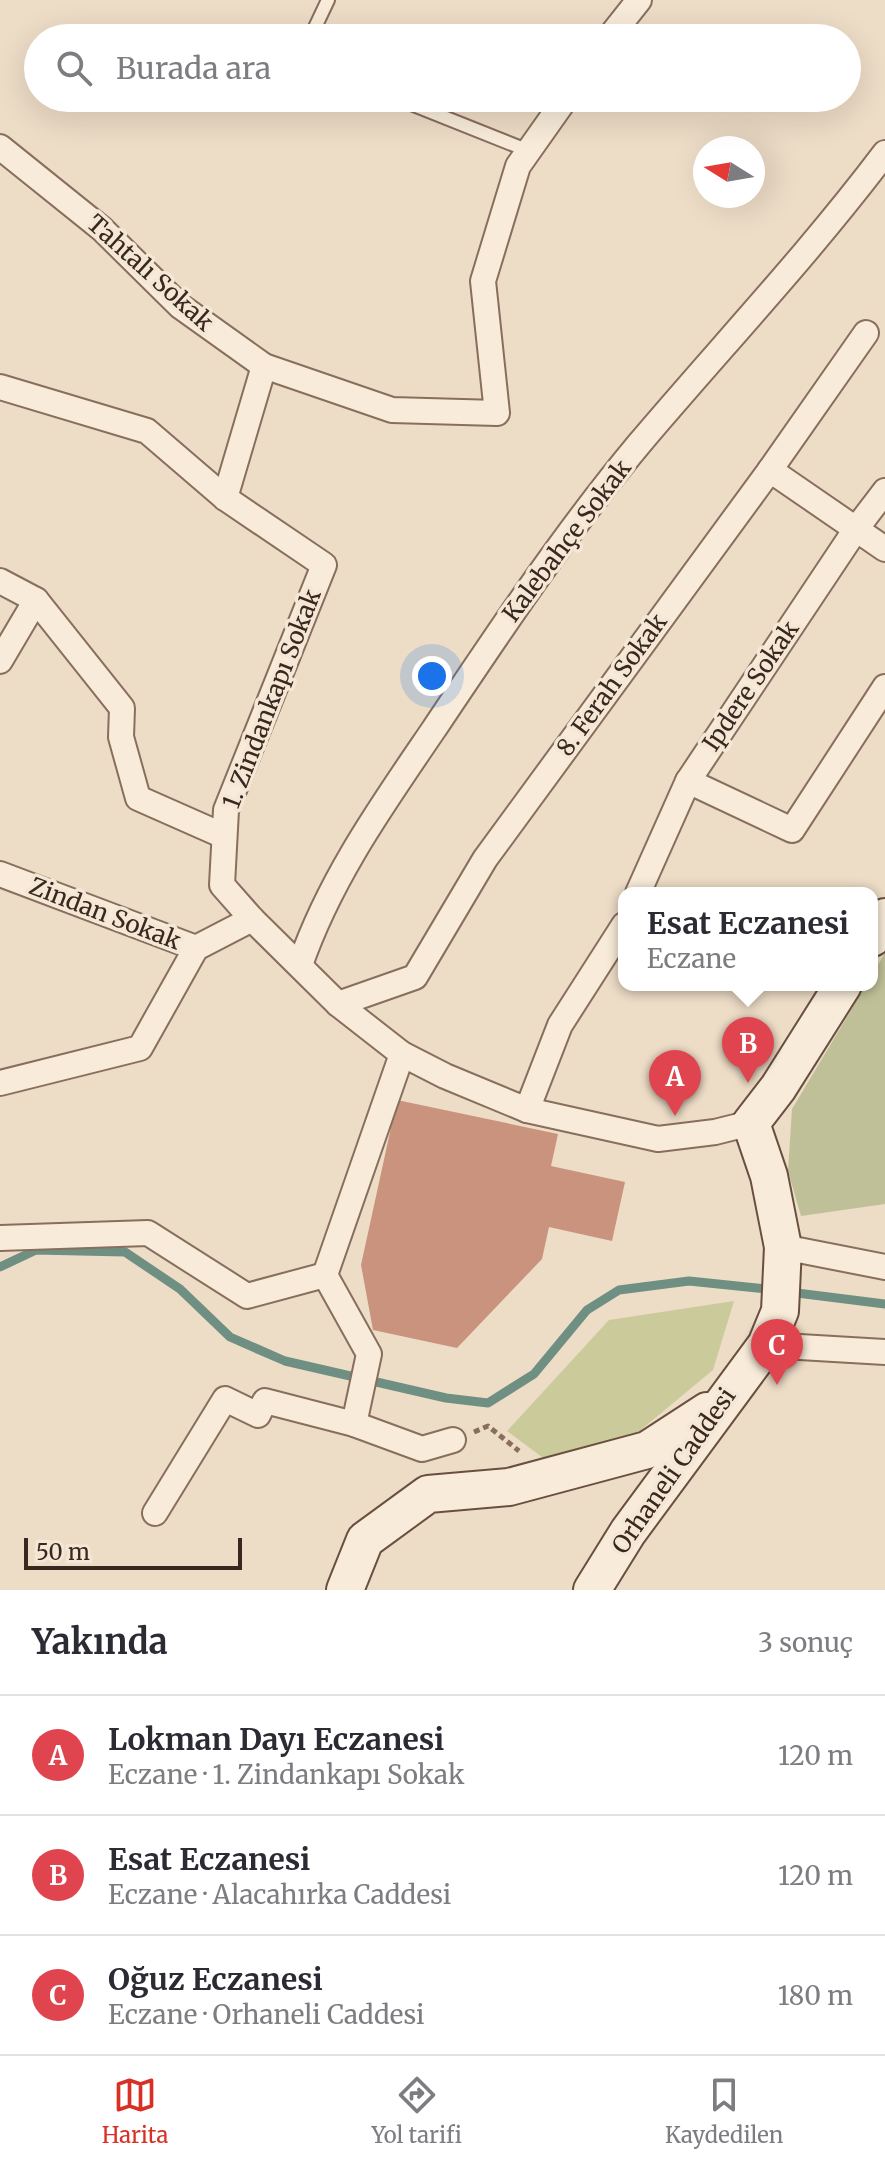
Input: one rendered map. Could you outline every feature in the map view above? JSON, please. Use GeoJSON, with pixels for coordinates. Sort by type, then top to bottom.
{"type":"FeatureCollection","features":[{"type":"Feature","properties":{"kind":"main road"},"geometry":{"type":"LineString","coordinates":[[751,1123],[778,1088],[839,991]]}},
{"type":"Feature","properties":{"kind":"main road","name":"Orhaneli Caddesi"},"geometry":{"type":"LineString","coordinates":[[592,1590],[628,1532],[766,1345],[780,1311],[783,1247],[769,1176],[751,1123]]}},
{"type":"Feature","properties":{"kind":"main road"},"geometry":{"type":"LineString","coordinates":[[345,1590],[365,1540],[428,1494],[509,1487],[647,1450],[722,1401]]}},
{"type":"Feature","properties":{"kind":"street"},"geometry":{"type":"LineString","coordinates":[[620,24],[639,0]]}},
{"type":"Feature","properties":{"kind":"street"},"geometry":{"type":"LineString","coordinates":[[529,151],[556,112]]}},
{"type":"Feature","properties":{"kind":"street","name":"Tahtalı Sokak"},"geometry":{"type":"LineString","coordinates":[[0,147],[102,229],[180,306],[264,366],[392,410],[497,413],[483,281],[518,166],[529,151]]}},
{"type":"Feature","properties":{"kind":"street","name":"Kalebahçe Sokak"},"geometry":{"type":"LineString","coordinates":[[300,965],[313,928],[359,841],[524,594],[637,447],[837,217],[885,153]]}},
{"type":"Feature","properties":{"kind":"street","name":"8. Ferah Sokak"},"geometry":{"type":"LineString","coordinates":[[338,1004],[415,977],[485,859],[770,470],[866,333]]}},
{"type":"Feature","properties":{"kind":"street"},"geometry":{"type":"LineString","coordinates":[[225,498],[264,366]]}},
{"type":"Feature","properties":{"kind":"street","name":"1. Zindankapı Sokak"},"geometry":{"type":"LineString","coordinates":[[0,387],[147,431],[225,498],[324,565],[226,810],[222,885],[338,1004],[402,1054],[445,1076],[527,1110],[658,1139],[715,1132],[751,1123]]}},
{"type":"Feature","properties":{"kind":"street"},"geometry":{"type":"LineString","coordinates":[[770,470],[885,549]]}},
{"type":"Feature","properties":{"kind":"street","name":"Ipdere Sokak"},"geometry":{"type":"LineString","coordinates":[[641,887],[688,781],[856,529],[885,491]]}},
{"type":"Feature","properties":{"kind":"street"},"geometry":{"type":"LineString","coordinates":[[0,581],[36,600],[122,708],[121,737],[138,798],[224,836]]}},
{"type":"Feature","properties":{"kind":"street"},"geometry":{"type":"LineString","coordinates":[[0,661],[36,600]]}},
{"type":"Feature","properties":{"kind":"street"},"geometry":{"type":"LineString","coordinates":[[688,781],[792,830],[885,687]]}},
{"type":"Feature","properties":{"kind":"street","name":"Zindan Sokak"},"geometry":{"type":"LineString","coordinates":[[0,874],[196,948],[252,919]]}},
{"type":"Feature","properties":{"kind":"street"},"geometry":{"type":"LineString","coordinates":[[527,1110],[560,1025],[618,934]]}},
{"type":"Feature","properties":{"kind":"street"},"geometry":{"type":"LineString","coordinates":[[0,1083],[140,1048],[196,948]]}},
{"type":"Feature","properties":{"kind":"street"},"geometry":{"type":"LineString","coordinates":[[356,1416],[369,1354],[325,1275],[402,1054]]}},
{"type":"Feature","properties":{"kind":"street"},"geometry":{"type":"LineString","coordinates":[[0,1238],[148,1233],[247,1296],[325,1275]]}},
{"type":"Feature","properties":{"kind":"street"},"geometry":{"type":"LineString","coordinates":[[783,1247],[885,1267]]}},
{"type":"Feature","properties":{"kind":"street"},"geometry":{"type":"LineString","coordinates":[[766,1345],[885,1352]]}},
{"type":"Feature","properties":{"kind":"street"},"geometry":{"type":"LineString","coordinates":[[155,1513],[225,1399],[258,1415],[265,1401],[356,1416],[422,1449],[453,1440]]}},
{"type":"Feature","properties":{"kind":"lane"},"geometry":{"type":"LineString","coordinates":[[317,24],[328,0]]}},
{"type":"Feature","properties":{"kind":"lane"},"geometry":{"type":"LineString","coordinates":[[431,112],[529,151]]}},
{"type":"Feature","properties":{"kind":"path"},"geometry":{"type":"LineString","coordinates":[[453,1440],[488,1426],[551,1476]]}},
{"type":"Feature","properties":{"kind":"shaded area"},"geometry":{"type":"Polygon","coordinates":[[[734,1301],[713,1370],[637,1433],[550,1463],[507,1431],[609,1320],[734,1301]]]}},
{"type":"Feature","properties":{"kind":"green space"},"geometry":{"type":"Polygon","coordinates":[[[885,953],[885,1204],[801,1216],[788,1171],[792,1109],[862,991],[878,991],[878,965],[885,953]]]}},
{"type":"Feature","properties":{"kind":"building"},"geometry":{"type":"Polygon","coordinates":[[[397,1100],[558,1134],[551,1166],[625,1182],[612,1241],[549,1227],[542,1259],[457,1348],[373,1330],[361,1265],[397,1100]]]}},
{"type":"Feature","properties":{"kind":"waterway"},"geometry":{"type":"LineString","coordinates":[[0,1267],[36,1250],[125,1252],[180,1289],[230,1337],[285,1361],[446,1398],[488,1403],[534,1374],[587,1310],[619,1290],[689,1281],[775,1290]]}},
{"type":"Feature","properties":{"kind":"waterway"},"geometry":{"type":"LineString","coordinates":[[789,1292],[885,1304]]}},
{"type":"Feature","properties":{"kind":"place","name":"Esat Eczanesi"},"geometry":{"type":"Point","coordinates":[748,1083]}},
{"type":"Feature","properties":{"kind":"place","name":"Lokman Dayı Eczanesi"},"geometry":{"type":"Point","coordinates":[675,1116]}},
{"type":"Feature","properties":{"kind":"place","name":"Oğuz Eczanesi"},"geometry":{"type":"Point","coordinates":[777,1385]}}]}
